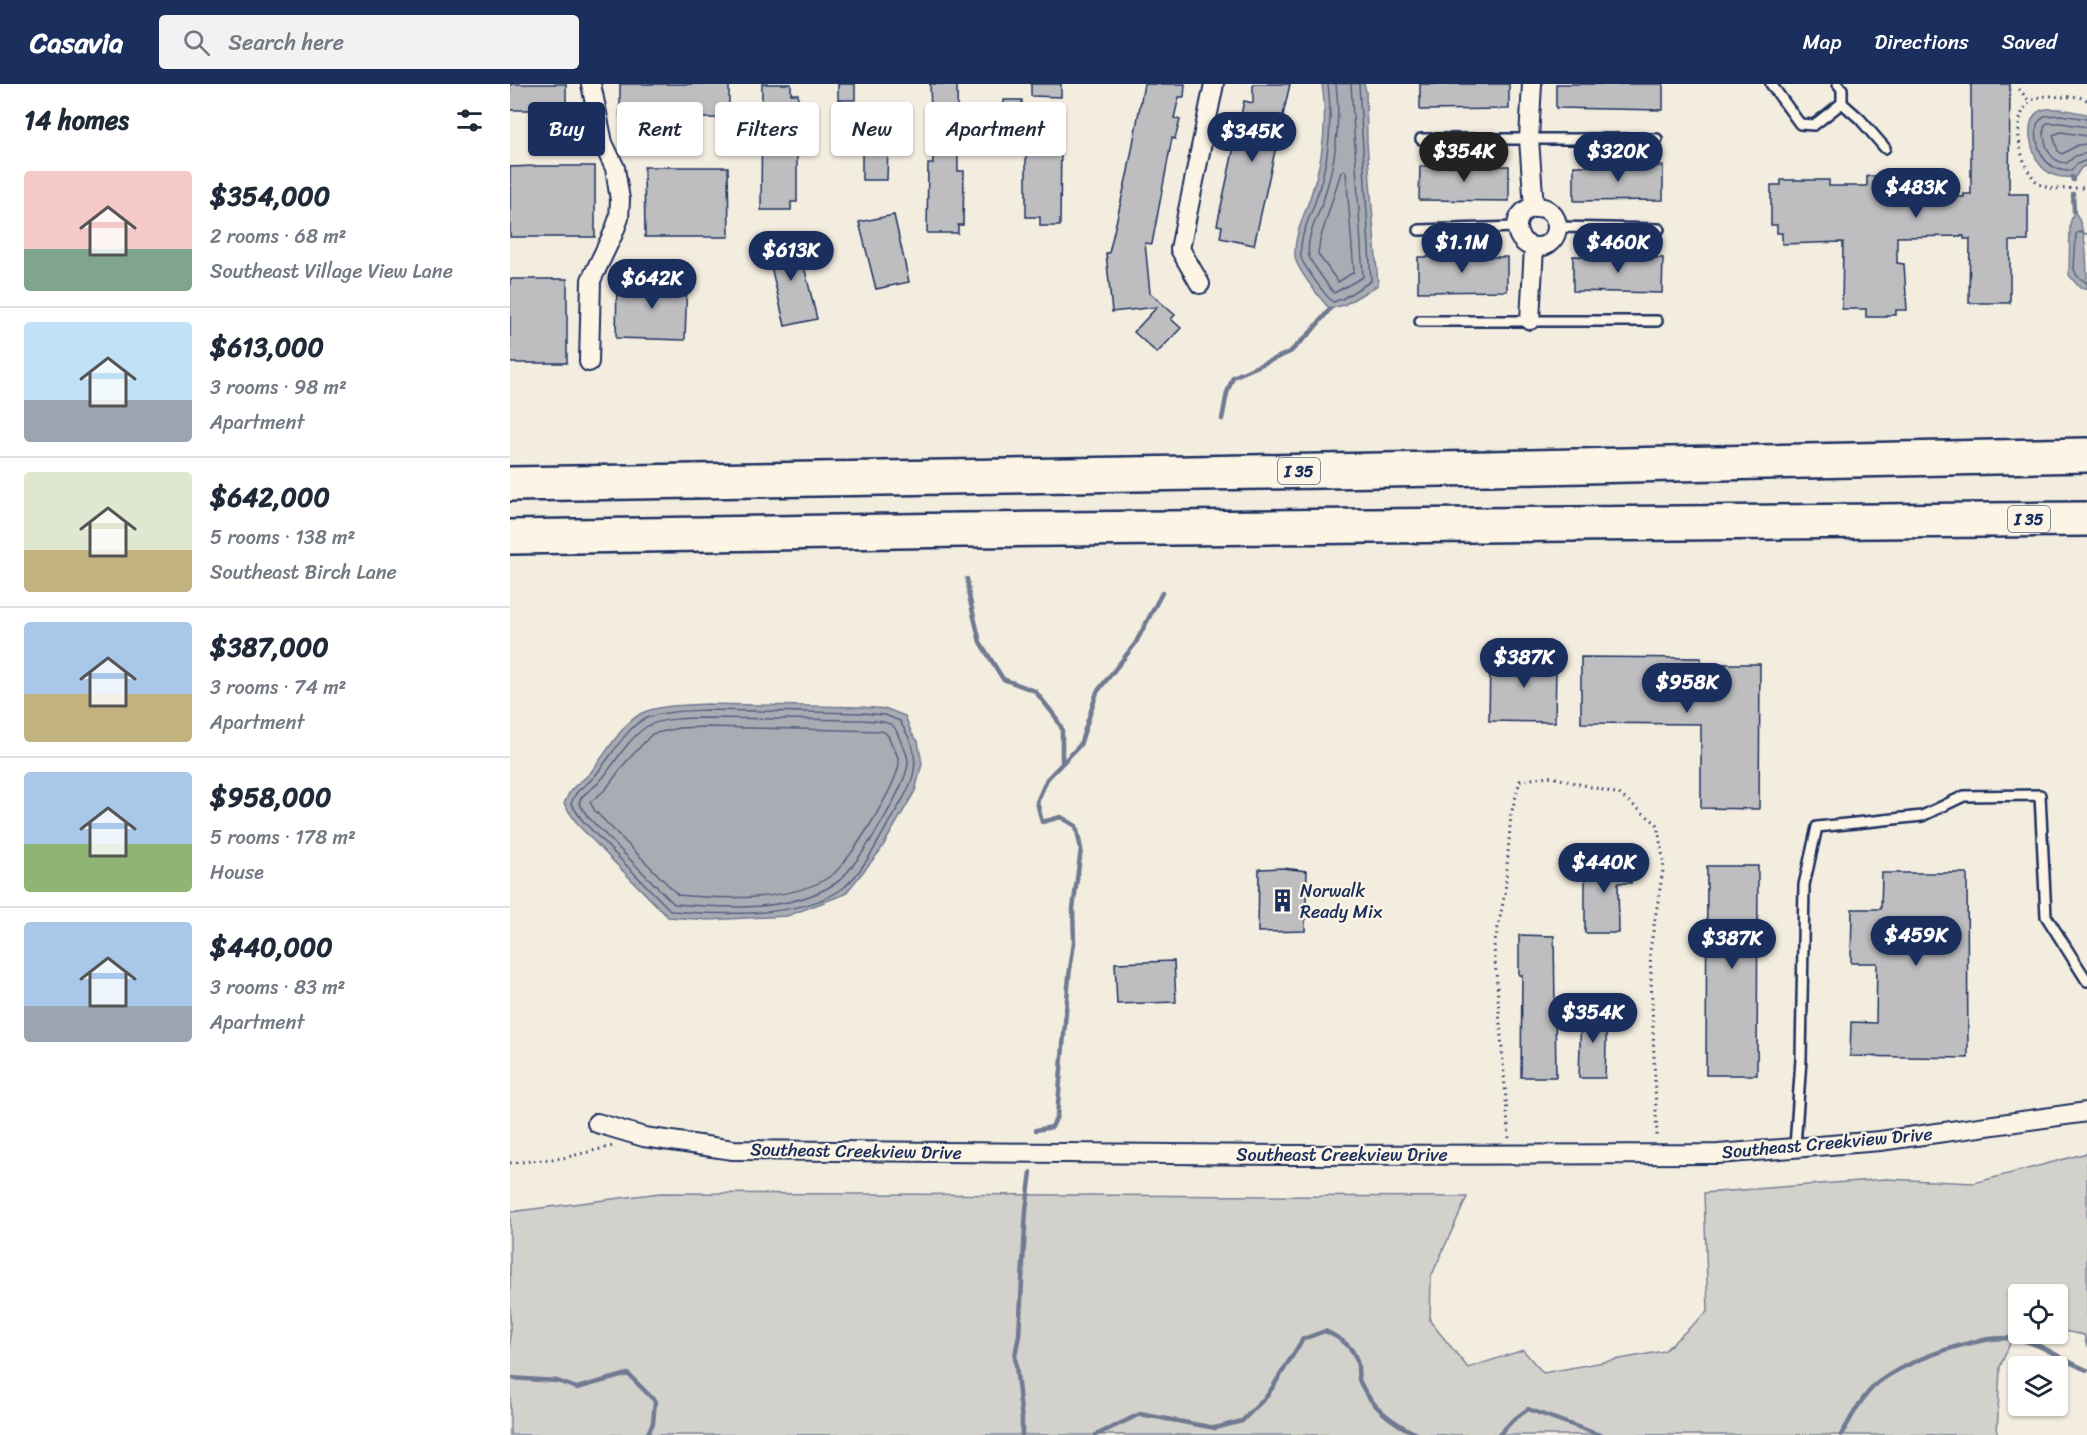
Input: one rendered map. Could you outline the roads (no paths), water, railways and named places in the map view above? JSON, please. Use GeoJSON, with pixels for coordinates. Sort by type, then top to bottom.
{"type":"FeatureCollection","features":[{"type":"Feature","properties":{"kind":"highway","name":"I 35"},"geometry":{"type":"LineString","coordinates":[[510,484],[1442,469],[2087,455]]}},
{"type":"Feature","properties":{"kind":"highway","name":"I 35"},"geometry":{"type":"LineString","coordinates":[[510,537],[2087,519]]}},
{"type":"Feature","properties":{"kind":"street"},"geometry":{"type":"LineString","coordinates":[[589,362],[591,280],[619,218],[620,200],[615,168],[603,143],[591,84]]}},
{"type":"Feature","properties":{"kind":"street"},"geometry":{"type":"LineString","coordinates":[[1200,284],[1180,249],[1214,84]]}},
{"type":"Feature","properties":{"kind":"street"},"geometry":{"type":"LineString","coordinates":[[1532,84],[1529,139],[1534,208]]}},
{"type":"Feature","properties":{"kind":"street"},"geometry":{"type":"LineString","coordinates":[[1534,208],[1544,208],[1554,217],[1557,227],[1556,234],[1550,242],[1534,247],[1521,238],[1517,227],[1521,215],[1534,208]]}},
{"type":"Feature","properties":{"kind":"street"},"geometry":{"type":"LineString","coordinates":[[1530,320],[1534,247]]}},
{"type":"Feature","properties":{"kind":"street","name":"Southeast Creekview Drive"},"geometry":{"type":"LineString","coordinates":[[597,1124],[644,1137],[733,1150],[1287,1155],[1718,1154],[1880,1141],[2087,1109]]}},
{"type":"Feature","properties":{"kind":"lane"},"geometry":{"type":"LineString","coordinates":[[1771,84],[1800,124],[1814,125],[1842,103]]}},
{"type":"Feature","properties":{"kind":"lane"},"geometry":{"type":"LineString","coordinates":[[1838,84],[1842,89],[1842,103],[1860,119],[1885,148]]}},
{"type":"Feature","properties":{"kind":"lane"},"geometry":{"type":"LineString","coordinates":[[1421,139],[1657,139]]}},
{"type":"Feature","properties":{"kind":"lane"},"geometry":{"type":"LineString","coordinates":[[1419,230],[1517,227]]}},
{"type":"Feature","properties":{"kind":"lane"},"geometry":{"type":"LineString","coordinates":[[1557,227],[1659,229]]}},
{"type":"Feature","properties":{"kind":"lane"},"geometry":{"type":"LineString","coordinates":[[1420,321],[1657,321]]}},
{"type":"Feature","properties":{"kind":"lane"},"geometry":{"type":"LineString","coordinates":[[1795,1147],[1801,1059],[1803,885],[1817,827],[1923,816],[1964,796],[2040,795],[2046,916],[2087,981]]}},
{"type":"Feature","properties":{"kind":"water"},"geometry":{"type":"Polygon","coordinates":[[[1322,84],[1364,84],[1366,91],[1367,142],[1378,285],[1344,305],[1330,309],[1315,292],[1295,256],[1298,234],[1321,156],[1324,127],[1322,84]]]}},
{"type":"Feature","properties":{"kind":"water"},"geometry":{"type":"Polygon","coordinates":[[[2044,109],[2061,109],[2087,114],[2087,165],[2081,168],[2075,177],[2058,176],[2047,172],[2035,156],[2030,138],[2032,121],[2036,114],[2044,109]]]}},
{"type":"Feature","properties":{"kind":"water"},"geometry":{"type":"Polygon","coordinates":[[[2074,211],[2084,237],[2087,289],[2080,288],[2069,275],[2070,224],[2074,211]]]}},
{"type":"Feature","properties":{"kind":"water"},"geometry":{"type":"Polygon","coordinates":[[[706,704],[861,707],[887,709],[905,716],[912,734],[918,741],[922,764],[915,791],[880,851],[845,894],[787,916],[709,920],[668,917],[578,825],[564,804],[567,797],[572,788],[590,773],[627,724],[642,713],[656,708],[706,704]]]}},
{"type":"Feature","properties":{"kind":"waterway"},"geometry":{"type":"LineString","coordinates":[[2073,194],[2074,211]]}},
{"type":"Feature","properties":{"kind":"waterway"},"geometry":{"type":"LineString","coordinates":[[1222,419],[1233,377],[1290,352],[1330,309]]}},
{"type":"Feature","properties":{"kind":"waterway"},"geometry":{"type":"LineString","coordinates":[[967,579],[980,642],[1003,679],[1035,691],[1055,716],[1062,729],[1062,761]]}},
{"type":"Feature","properties":{"kind":"waterway"},"geometry":{"type":"LineString","coordinates":[[1036,1130],[1052,1127],[1057,1116],[1074,943],[1073,909],[1081,849],[1076,826],[1061,817],[1042,822],[1037,802],[1047,779],[1080,745],[1097,692],[1135,644],[1162,593]]}},
{"type":"Feature","properties":{"kind":"waterway"},"geometry":{"type":"LineString","coordinates":[[1022,1435],[1015,1356],[1019,1335],[1026,1210],[1031,1172]]}},
{"type":"Feature","properties":{"kind":"waterway"},"geometry":{"type":"LineString","coordinates":[[1096,1435],[1140,1414],[1215,1428],[1242,1421],[1267,1396],[1303,1339],[1325,1331],[1351,1349],[1358,1366],[1360,1382],[1372,1401],[1394,1421],[1419,1435]]}},
{"type":"Feature","properties":{"kind":"waterway"},"geometry":{"type":"LineString","coordinates":[[1841,1435],[1864,1397],[1886,1377],[1921,1359],[1963,1345],[2001,1338],[2026,1341],[2087,1370]]}},
{"type":"Feature","properties":{"kind":"waterway"},"geometry":{"type":"LineString","coordinates":[[510,1378],[557,1381],[577,1388],[628,1374],[655,1401],[653,1423],[647,1435]]}},
{"type":"Feature","properties":{"kind":"waterway"},"geometry":{"type":"LineString","coordinates":[[1499,1435],[1528,1409],[1600,1435]]}},
{"type":"Feature","properties":{"kind":"place","name":"Norwalk Ready Mix"},"geometry":{"type":"Point","coordinates":[1282,901]}}]}
